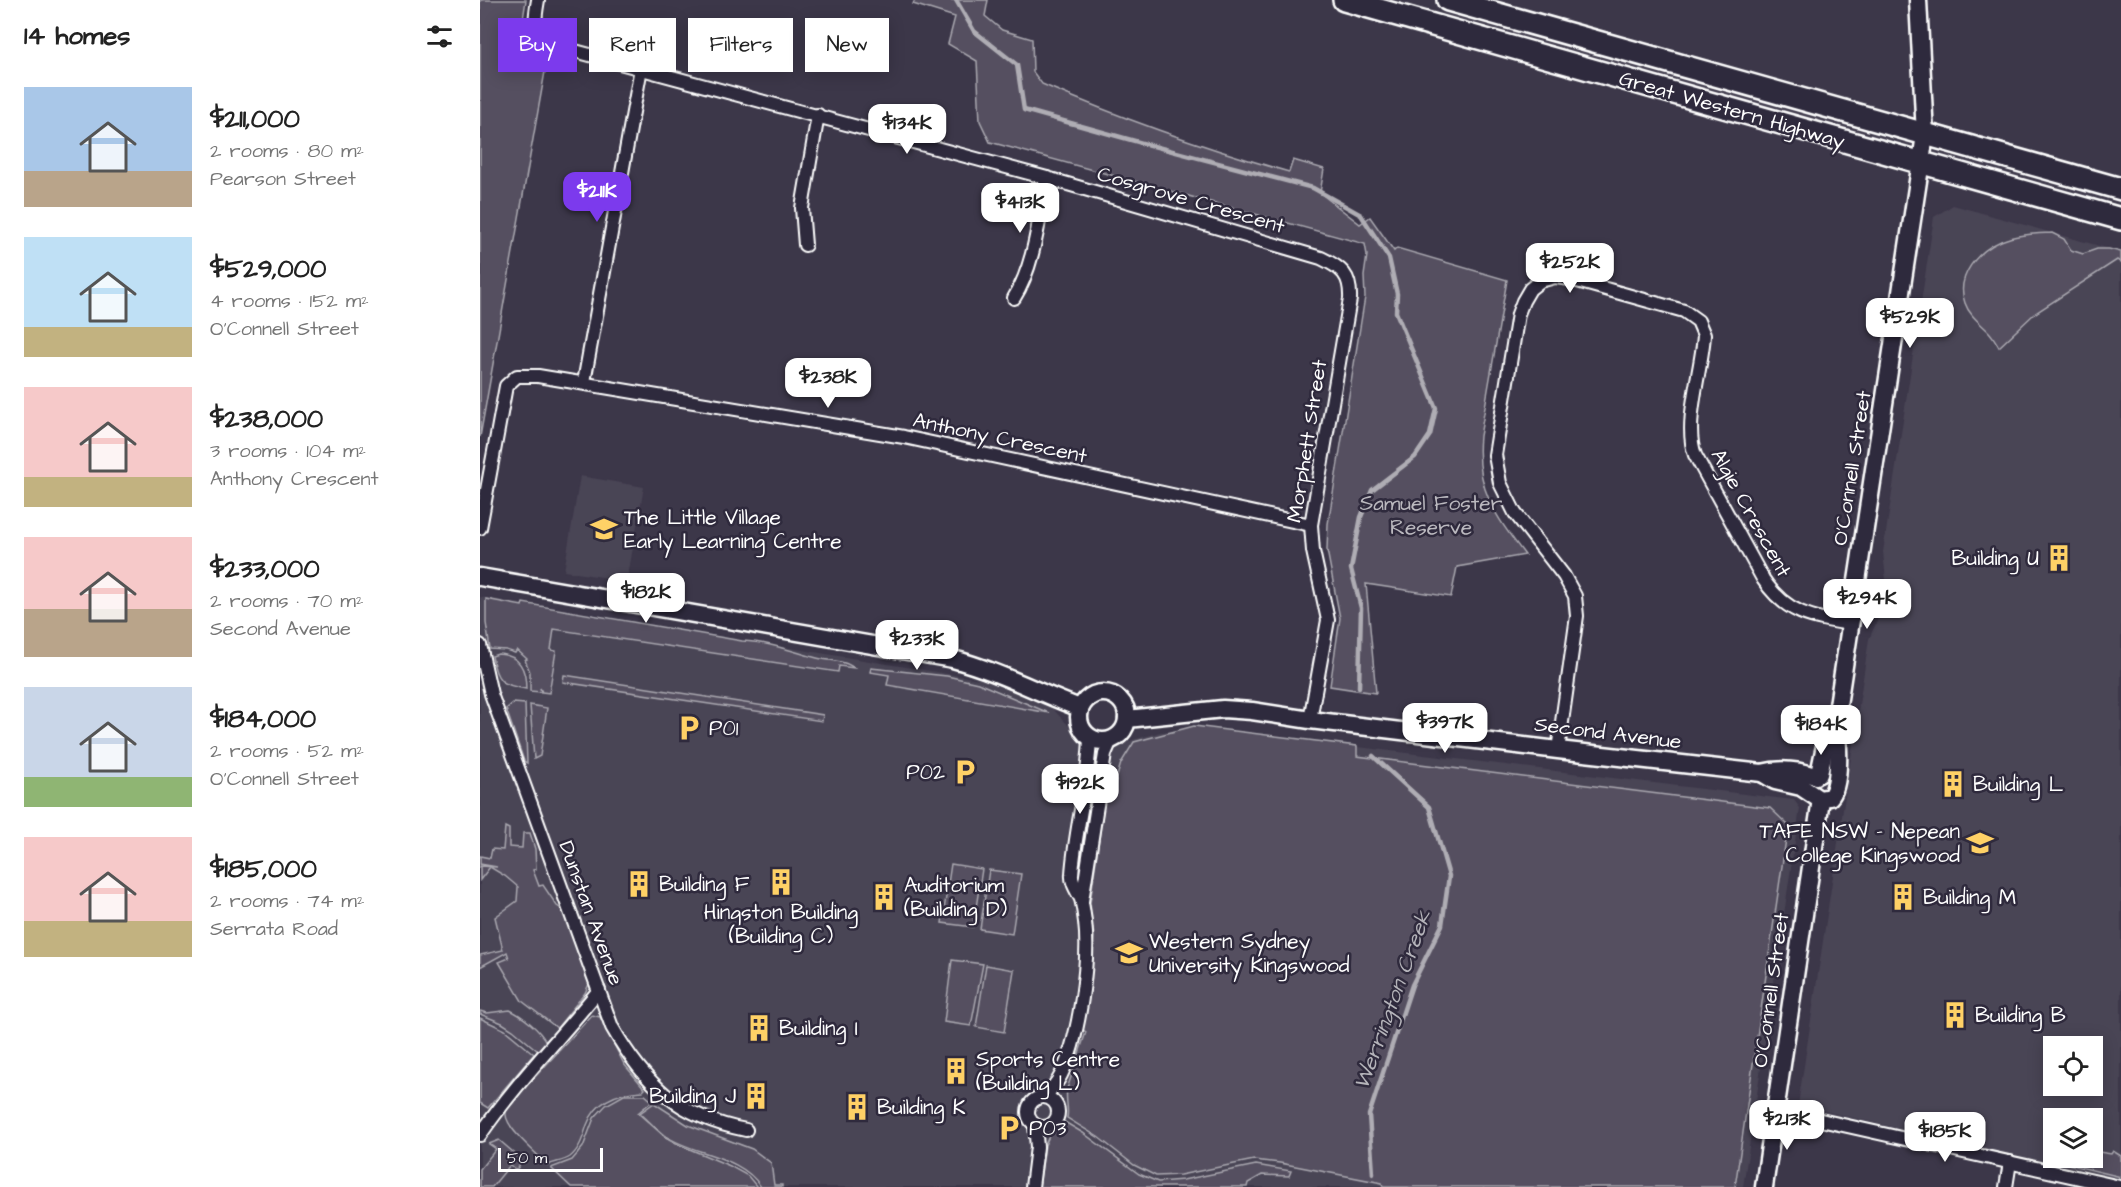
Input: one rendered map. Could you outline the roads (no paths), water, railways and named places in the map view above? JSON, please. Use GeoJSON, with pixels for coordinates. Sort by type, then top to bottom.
{"type":"FeatureCollection","features":[{"type":"Feature","properties":{"kind":"highway","name":"Great Western Highway"},"geometry":{"type":"LineString","coordinates":[[1344,0],[1923,148],[2121,189]]}},
{"type":"Feature","properties":{"kind":"highway","name":"Great Western Highway"},"geometry":{"type":"LineString","coordinates":[[1448,0],[1923,148],[2121,219]]}},
{"type":"Feature","properties":{"kind":"street","name":"Cosgrove Crescent"},"geometry":{"type":"LineString","coordinates":[[538,0],[536,28],[538,35],[545,42],[589,55]]}},
{"type":"Feature","properties":{"kind":"street","name":"O'Connell Street"},"geometry":{"type":"LineString","coordinates":[[1817,775],[1834,725],[1923,148],[1918,0]]}},
{"type":"Feature","properties":{"kind":"street"},"geometry":{"type":"LineString","coordinates":[[584,382],[640,72]]}},
{"type":"Feature","properties":{"kind":"street","name":"Cosgrove Crescent"},"geometry":{"type":"LineString","coordinates":[[656,72],[1047,178],[1322,258],[1335,265],[1346,275]]}},
{"type":"Feature","properties":{"kind":"street"},"geometry":{"type":"LineString","coordinates":[[805,245],[803,199],[818,115]]}},
{"type":"Feature","properties":{"kind":"street"},"geometry":{"type":"LineString","coordinates":[[1014,298],[1022,286],[1028,267],[1047,178]]}},
{"type":"Feature","properties":{"kind":"street","name":"Morphett Street"},"geometry":{"type":"LineString","coordinates":[[1310,720],[1328,620],[1313,551],[1311,525],[1350,304],[1350,284],[1346,275]]}},
{"type":"Feature","properties":{"kind":"street","name":"Algie Crescent"},"geometry":{"type":"LineString","coordinates":[[1558,750],[1576,633],[1577,604],[1564,576],[1515,513],[1500,483],[1495,464],[1518,314],[1526,294],[1540,281],[1555,277],[1570,279],[1684,311],[1698,321],[1704,335],[1692,424],[1692,444],[1695,455],[1763,579],[1773,593],[1788,606],[1804,615],[1850,624]]}},
{"type":"Feature","properties":{"kind":"street","name":"Anthony Crescent"},"geometry":{"type":"LineString","coordinates":[[480,528],[505,390],[509,382],[517,376],[527,375],[584,382],[904,437],[1311,525]]}},
{"type":"Feature","properties":{"kind":"street"},"geometry":{"type":"LineString","coordinates":[[480,578],[953,659],[996,672],[1080,708]]}},
{"type":"Feature","properties":{"kind":"street","name":"Dunstan Avenue"},"geometry":{"type":"LineString","coordinates":[[480,645],[491,694],[612,1028],[626,1053],[653,1086],[690,1112],[730,1127],[746,1130]]}},
{"type":"Feature","properties":{"kind":"street"},"geometry":{"type":"LineString","coordinates":[[1057,1083],[1044,1097],[1035,1099],[1029,1106],[1029,1118],[1041,1126],[1054,1123],[1058,1115],[1057,1083],[1071,1049],[1080,1009],[1086,939],[1082,901],[1105,754],[1111,740],[1122,732],[1127,719],[1123,704],[1112,695],[1104,693],[1090,697],[1080,708],[1081,728],[1096,740],[1111,740]]}},
{"type":"Feature","properties":{"kind":"street","name":"Second Avenue"},"geometry":{"type":"LineString","coordinates":[[1127,719],[1238,709],[1558,750],[1762,773],[1778,769],[1817,775]]}},
{"type":"Feature","properties":{"kind":"street","name":"O'Connell Street"},"geometry":{"type":"LineString","coordinates":[[1834,725],[1838,746],[1835,783]]}},
{"type":"Feature","properties":{"kind":"street"},"geometry":{"type":"LineString","coordinates":[[1082,901],[1072,875],[1088,770],[1090,737]]}},
{"type":"Feature","properties":{"kind":"street","name":"Second Avenue"},"geometry":{"type":"LineString","coordinates":[[1762,773],[1775,781],[1801,787],[1816,796]]}},
{"type":"Feature","properties":{"kind":"street"},"geometry":{"type":"LineString","coordinates":[[1817,775],[1829,776],[1835,783],[1831,796],[1816,796],[1810,785],[1817,775]]}},
{"type":"Feature","properties":{"kind":"street","name":"O'Connell Street"},"geometry":{"type":"LineString","coordinates":[[1764,1187],[1816,796]]}},
{"type":"Feature","properties":{"kind":"street"},"geometry":{"type":"LineString","coordinates":[[480,1135],[518,1083],[599,990]]}},
{"type":"Feature","properties":{"kind":"street"},"geometry":{"type":"LineString","coordinates":[[1044,1097],[1056,1104]]}},
{"type":"Feature","properties":{"kind":"street"},"geometry":{"type":"LineString","coordinates":[[1776,1110],[2120,1187]]}},
{"type":"Feature","properties":{"kind":"street"},"geometry":{"type":"LineString","coordinates":[[1032,1187],[1041,1126]]}},
{"type":"Feature","properties":{"kind":"street"},"geometry":{"type":"LineString","coordinates":[[2006,1187],[2010,1162]]}},
{"type":"Feature","properties":{"kind":"waterway","name":"Werrington Creek"},"geometry":{"type":"LineString","coordinates":[[956,0],[974,31],[1017,65],[1024,110],[1313,188],[1361,215],[1389,258],[1397,294],[1396,312],[1436,408],[1430,435],[1415,457],[1372,490],[1361,517],[1351,569],[1361,608],[1359,687]]}},
{"type":"Feature","properties":{"kind":"waterway","name":"Werrington Creek"},"geometry":{"type":"LineString","coordinates":[[1373,756],[1429,807],[1449,876],[1442,925],[1412,985],[1369,1115],[1373,1174]]}},
{"type":"Feature","properties":{"kind":"place","name":"The Little Village Early Learning Centre"},"geometry":{"type":"Point","coordinates":[604,529]}},
{"type":"Feature","properties":{"kind":"place","name":"Building U"},"geometry":{"type":"Point","coordinates":[2059,558]}},
{"type":"Feature","properties":{"kind":"place","name":"P01"},"geometry":{"type":"Point","coordinates":[689,728]}},
{"type":"Feature","properties":{"kind":"place","name":"P02"},"geometry":{"type":"Point","coordinates":[965,772]}},
{"type":"Feature","properties":{"kind":"place","name":"Building L"},"geometry":{"type":"Point","coordinates":[1953,784]}},
{"type":"Feature","properties":{"kind":"place","name":"TAFE NSW - Nepean College Kingswood"},"geometry":{"type":"Point","coordinates":[1980,843]}},
{"type":"Feature","properties":{"kind":"place","name":"Hingston Building (Building C)"},"geometry":{"type":"Point","coordinates":[781,882]}},
{"type":"Feature","properties":{"kind":"place","name":"Building F"},"geometry":{"type":"Point","coordinates":[639,884]}},
{"type":"Feature","properties":{"kind":"place","name":"Auditorium (Building D)"},"geometry":{"type":"Point","coordinates":[884,897]}},
{"type":"Feature","properties":{"kind":"place","name":"Building M"},"geometry":{"type":"Point","coordinates":[1903,897]}},
{"type":"Feature","properties":{"kind":"place","name":"Western Sydney University Kingswood"},"geometry":{"type":"Point","coordinates":[1129,953]}},
{"type":"Feature","properties":{"kind":"place","name":"Building B"},"geometry":{"type":"Point","coordinates":[1955,1015]}},
{"type":"Feature","properties":{"kind":"place","name":"Building I"},"geometry":{"type":"Point","coordinates":[759,1028]}},
{"type":"Feature","properties":{"kind":"place","name":"Sports Centre (Building L)"},"geometry":{"type":"Point","coordinates":[956,1071]}},
{"type":"Feature","properties":{"kind":"place","name":"Building J"},"geometry":{"type":"Point","coordinates":[756,1096]}},
{"type":"Feature","properties":{"kind":"place","name":"Building K"},"geometry":{"type":"Point","coordinates":[857,1107]}},
{"type":"Feature","properties":{"kind":"place","name":"P03"},"geometry":{"type":"Point","coordinates":[1009,1128]}},
{"type":"Feature","properties":{"kind":"park label","name":"Samuel Foster Reserve"},"geometry":{"type":"Point","coordinates":[1431,515]}}]}
